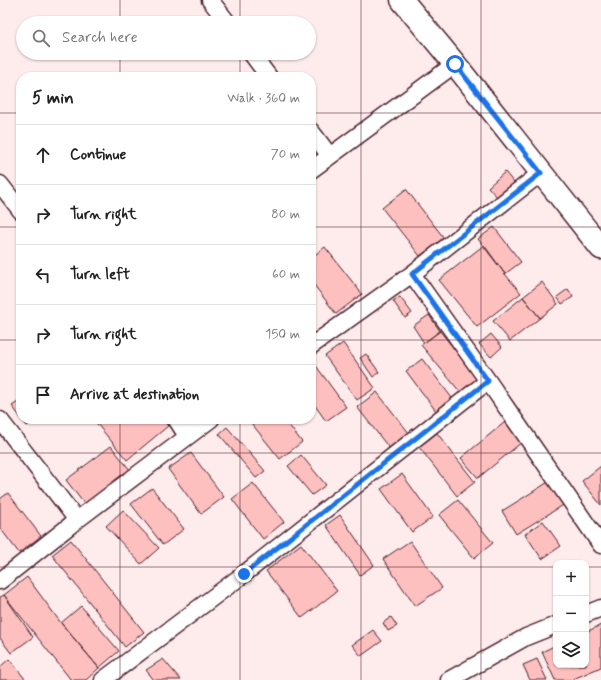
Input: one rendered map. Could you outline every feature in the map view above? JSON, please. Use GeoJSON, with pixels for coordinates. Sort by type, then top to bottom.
{"type":"FeatureCollection","features":[{"type":"Feature","properties":{"kind":"main road"},"geometry":{"type":"LineString","coordinates":[[402,0],[455,64],[601,248]]}},
{"type":"Feature","properties":{"kind":"street"},"geometry":{"type":"LineString","coordinates":[[210,0],[223,16]]}},
{"type":"Feature","properties":{"kind":"street"},"geometry":{"type":"LineString","coordinates":[[256,60],[265,72]]}},
{"type":"Feature","properties":{"kind":"street"},"geometry":{"type":"LineString","coordinates":[[316,166],[455,64]]}},
{"type":"Feature","properties":{"kind":"street"},"geometry":{"type":"LineString","coordinates":[[316,138],[330,156]]}},
{"type":"Feature","properties":{"kind":"street"},"geometry":{"type":"LineString","coordinates":[[316,342],[412,274],[541,173]]}},
{"type":"Feature","properties":{"kind":"street"},"geometry":{"type":"LineString","coordinates":[[0,184],[16,205]]}},
{"type":"Feature","properties":{"kind":"street"},"geometry":{"type":"LineString","coordinates":[[412,274],[601,545]]}},
{"type":"Feature","properties":{"kind":"street"},"geometry":{"type":"LineString","coordinates":[[103,680],[244,574],[488,381]]}},
{"type":"Feature","properties":{"kind":"street"},"geometry":{"type":"LineString","coordinates":[[0,420],[77,520]]}},
{"type":"Feature","properties":{"kind":"street"},"geometry":{"type":"LineString","coordinates":[[179,424],[187,436]]}},
{"type":"Feature","properties":{"kind":"street"},"geometry":{"type":"LineString","coordinates":[[0,582],[77,520],[204,424]]}},
{"type":"Feature","properties":{"kind":"street"},"geometry":{"type":"LineString","coordinates":[[589,613],[601,608]]}},
{"type":"Feature","properties":{"kind":"street"},"geometry":{"type":"LineString","coordinates":[[449,680],[526,637],[553,626]]}},
{"type":"Feature","properties":{"kind":"building"},"geometry":{"type":"Polygon","coordinates":[[[505,172],[515,184],[498,198],[488,187],[505,172]]]}},
{"type":"Feature","properties":{"kind":"building"},"geometry":{"type":"Polygon","coordinates":[[[406,189],[444,238],[420,256],[382,208],[406,189]]]}},
{"type":"Feature","properties":{"kind":"building"},"geometry":{"type":"Polygon","coordinates":[[[494,227],[521,262],[505,274],[478,239],[494,227]]]}},
{"type":"Feature","properties":{"kind":"building"},"geometry":{"type":"Polygon","coordinates":[[[484,245],[521,293],[477,327],[439,280],[484,245]]]}},
{"type":"Feature","properties":{"kind":"building"},"geometry":{"type":"Polygon","coordinates":[[[325,247],[362,294],[336,314],[316,288],[316,254],[325,247]]]}},
{"type":"Feature","properties":{"kind":"building"},"geometry":{"type":"Polygon","coordinates":[[[542,282],[558,304],[540,318],[523,297],[542,282]]]}},
{"type":"Feature","properties":{"kind":"building"},"geometry":{"type":"Polygon","coordinates":[[[568,289],[573,297],[562,304],[557,297],[568,289]]]}},
{"type":"Feature","properties":{"kind":"building"},"geometry":{"type":"Polygon","coordinates":[[[400,297],[412,313],[405,318],[393,301],[400,297]]]}},
{"type":"Feature","properties":{"kind":"building"},"geometry":{"type":"Polygon","coordinates":[[[523,297],[540,318],[510,341],[493,321],[523,297]]]}},
{"type":"Feature","properties":{"kind":"building"},"geometry":{"type":"Polygon","coordinates":[[[429,315],[440,331],[424,343],[413,326],[429,315]]]}},
{"type":"Feature","properties":{"kind":"building"},"geometry":{"type":"Polygon","coordinates":[[[440,331],[478,379],[461,393],[421,345],[440,331]]]}},
{"type":"Feature","properties":{"kind":"building"},"geometry":{"type":"Polygon","coordinates":[[[491,334],[502,347],[491,357],[479,344],[491,334]]]}},
{"type":"Feature","properties":{"kind":"building"},"geometry":{"type":"Polygon","coordinates":[[[343,343],[375,388],[357,400],[325,356],[343,343]]]}},
{"type":"Feature","properties":{"kind":"building"},"geometry":{"type":"Polygon","coordinates":[[[366,354],[379,372],[373,377],[360,358],[366,354]]]}},
{"type":"Feature","properties":{"kind":"building"},"geometry":{"type":"Polygon","coordinates":[[[422,359],[452,398],[436,411],[406,371],[422,359]]]}},
{"type":"Feature","properties":{"kind":"building"},"geometry":{"type":"Polygon","coordinates":[[[316,366],[346,407],[326,421],[316,407],[316,366]]]}},
{"type":"Feature","properties":{"kind":"building"},"geometry":{"type":"Polygon","coordinates":[[[377,392],[409,433],[389,448],[357,407],[377,392]]]}},
{"type":"Feature","properties":{"kind":"building"},"geometry":{"type":"Polygon","coordinates":[[[16,403],[16,411],[12,406],[16,403]]]}},
{"type":"Feature","properties":{"kind":"building"},"geometry":{"type":"Polygon","coordinates":[[[505,422],[522,442],[478,478],[461,458],[505,422]]]}},
{"type":"Feature","properties":{"kind":"building"},"geometry":{"type":"Polygon","coordinates":[[[97,424],[166,424],[168,426],[127,460],[97,424]]]}},
{"type":"Feature","properties":{"kind":"building"},"geometry":{"type":"Polygon","coordinates":[[[252,424],[288,424],[302,442],[280,459],[252,424]]]}},
{"type":"Feature","properties":{"kind":"building"},"geometry":{"type":"Polygon","coordinates":[[[227,427],[265,471],[256,478],[219,434],[227,427]]]}},
{"type":"Feature","properties":{"kind":"building"},"geometry":{"type":"Polygon","coordinates":[[[437,433],[475,482],[457,496],[419,447],[437,433]]]}},
{"type":"Feature","properties":{"kind":"building"},"geometry":{"type":"Polygon","coordinates":[[[111,446],[130,470],[85,505],[66,480],[111,446]]]}},
{"type":"Feature","properties":{"kind":"building"},"geometry":{"type":"Polygon","coordinates":[[[191,453],[224,497],[201,514],[168,469],[191,453]]]}},
{"type":"Feature","properties":{"kind":"building"},"geometry":{"type":"Polygon","coordinates":[[[301,455],[326,485],[312,495],[288,466],[301,455]]]}},
{"type":"Feature","properties":{"kind":"building"},"geometry":{"type":"Polygon","coordinates":[[[601,466],[601,505],[582,481],[601,466]]]}},
{"type":"Feature","properties":{"kind":"building"},"geometry":{"type":"Polygon","coordinates":[[[402,474],[433,517],[412,532],[381,489],[402,474]]]}},
{"type":"Feature","properties":{"kind":"building"},"geometry":{"type":"Polygon","coordinates":[[[550,481],[565,504],[516,534],[502,511],[550,481]]]}},
{"type":"Feature","properties":{"kind":"building"},"geometry":{"type":"Polygon","coordinates":[[[253,483],[284,522],[263,539],[232,499],[253,483]]]}},
{"type":"Feature","properties":{"kind":"building"},"geometry":{"type":"Polygon","coordinates":[[[152,488],[184,529],[163,545],[131,504],[152,488]]]}},
{"type":"Feature","properties":{"kind":"building"},"geometry":{"type":"Polygon","coordinates":[[[8,493],[41,536],[19,553],[0,528],[0,499],[8,493]]]}},
{"type":"Feature","properties":{"kind":"building"},"geometry":{"type":"Polygon","coordinates":[[[458,500],[493,543],[474,558],[439,515],[458,500]]]}},
{"type":"Feature","properties":{"kind":"building"},"geometry":{"type":"Polygon","coordinates":[[[123,510],[159,548],[141,564],[106,526],[123,510]]]}},
{"type":"Feature","properties":{"kind":"building"},"geometry":{"type":"Polygon","coordinates":[[[340,515],[374,565],[360,575],[326,525],[340,515]]]}},
{"type":"Feature","properties":{"kind":"building"},"geometry":{"type":"Polygon","coordinates":[[[543,521],[561,546],[542,559],[525,534],[543,521]]]}},
{"type":"Feature","properties":{"kind":"building"},"geometry":{"type":"Polygon","coordinates":[[[71,540],[144,632],[125,647],[52,555],[71,540]]]}},
{"type":"Feature","properties":{"kind":"building"},"geometry":{"type":"Polygon","coordinates":[[[410,541],[442,588],[415,606],[383,559],[410,541]]]}},
{"type":"Feature","properties":{"kind":"building"},"geometry":{"type":"Polygon","coordinates":[[[301,544],[337,591],[302,618],[266,571],[301,544]]]}},
{"type":"Feature","properties":{"kind":"building"},"geometry":{"type":"Polygon","coordinates":[[[27,577],[61,623],[99,668],[86,680],[71,680],[4,595],[27,577]]]}},
{"type":"Feature","properties":{"kind":"building"},"geometry":{"type":"Polygon","coordinates":[[[4,595],[33,637],[11,653],[0,638],[0,597],[4,595]]]}},
{"type":"Feature","properties":{"kind":"building"},"geometry":{"type":"Polygon","coordinates":[[[81,606],[119,651],[99,668],[61,623],[81,606]]]}},
{"type":"Feature","properties":{"kind":"building"},"geometry":{"type":"Polygon","coordinates":[[[391,617],[397,626],[388,631],[383,623],[391,617]]]}},
{"type":"Feature","properties":{"kind":"building"},"geometry":{"type":"Polygon","coordinates":[[[601,625],[601,667],[571,680],[555,680],[542,652],[553,646],[553,668],[589,668],[589,631],[601,625]]]}},
{"type":"Feature","properties":{"kind":"building"},"geometry":{"type":"Polygon","coordinates":[[[373,630],[382,641],[361,656],[352,645],[373,630]]]}},
{"type":"Feature","properties":{"kind":"building"},"geometry":{"type":"Polygon","coordinates":[[[9,659],[26,680],[0,680],[0,667],[9,659]]]}},
{"type":"Feature","properties":{"kind":"building"},"geometry":{"type":"Polygon","coordinates":[[[163,659],[181,680],[154,680],[146,670],[163,659]]]}},
{"type":"Feature","properties":{"kind":"building"},"geometry":{"type":"Polygon","coordinates":[[[537,659],[547,680],[530,680],[523,665],[537,659]]]}},
{"type":"Feature","properties":{"kind":"route"},"geometry":{"type":"LineString","coordinates":[[244,574],[488,381],[412,274],[541,173],[455,64]]}}]}
